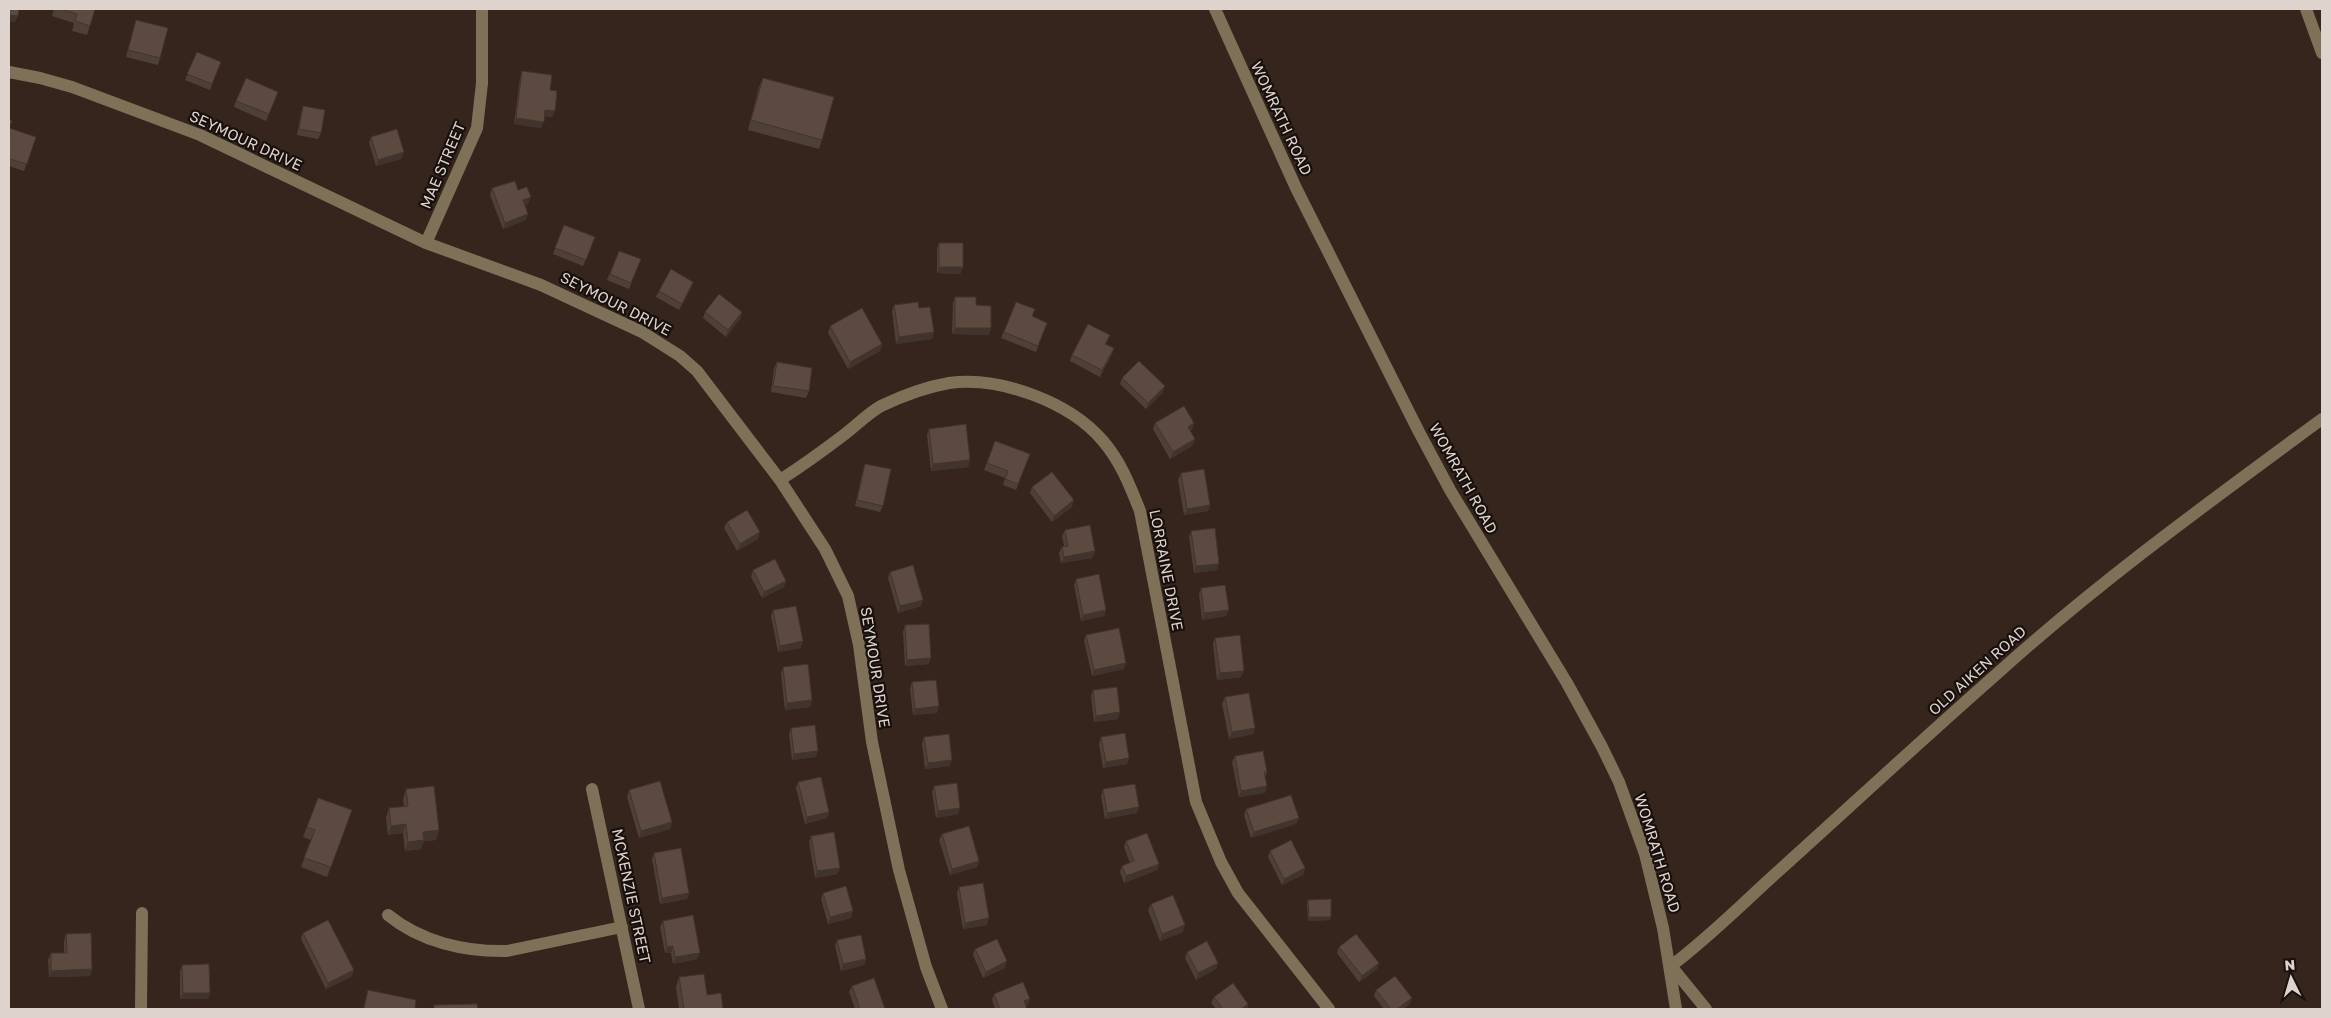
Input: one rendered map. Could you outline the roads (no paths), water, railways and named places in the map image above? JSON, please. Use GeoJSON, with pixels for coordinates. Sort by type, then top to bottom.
{"type":"FeatureCollection","features":[{"type":"Feature","properties":{"kind":"street","name":"MAE STREET"},"geometry":{"type":"LineString","coordinates":[[426,242],[477,128],[482,83],[482,9]]}},
{"type":"Feature","properties":{"kind":"street","name":"WOMRATH ROAD"},"geometry":{"type":"LineString","coordinates":[[1214,9],[1296,188],[1450,490],[1567,683],[1611,764],[1645,854],[1671,966],[1676,1009]]}},
{"type":"Feature","properties":{"kind":"street"},"geometry":{"type":"LineString","coordinates":[[2306,9],[2322,53]]}},
{"type":"Feature","properties":{"kind":"street","name":"SEYMOUR DRIVE"},"geometry":{"type":"LineString","coordinates":[[9,72],[72,87],[200,135],[426,242],[542,285],[662,343],[696,371],[780,480],[825,549],[848,596],[859,645],[872,742],[899,870],[926,967],[942,1009]]}},
{"type":"Feature","properties":{"kind":"street","name":"LORRAINE DRIVE"},"geometry":{"type":"LineString","coordinates":[[780,480],[879,408],[932,386],[969,382],[1014,389],[1053,402],[1088,426],[1115,457],[1128,480],[1140,511],[1196,802],[1207,832],[1238,893],[1329,1009]]}},
{"type":"Feature","properties":{"kind":"street","name":"OLD AIKEN ROAD"},"geometry":{"type":"LineString","coordinates":[[1671,966],[1701,944],[1764,884],[2000,670],[2083,599],[2152,543],[2322,419]]}},
{"type":"Feature","properties":{"kind":"street","name":"MCKENZIE STREET"},"geometry":{"type":"LineString","coordinates":[[592,789],[640,1009]]}},
{"type":"Feature","properties":{"kind":"street"},"geometry":{"type":"LineString","coordinates":[[141,1009],[142,913]]}},
{"type":"Feature","properties":{"kind":"street"},"geometry":{"type":"LineString","coordinates":[[388,915],[402,926],[431,940],[493,951],[507,951],[622,926]]}},
{"type":"Feature","properties":{"kind":"street"},"geometry":{"type":"LineString","coordinates":[[1671,966],[1706,1009]]}}]}
